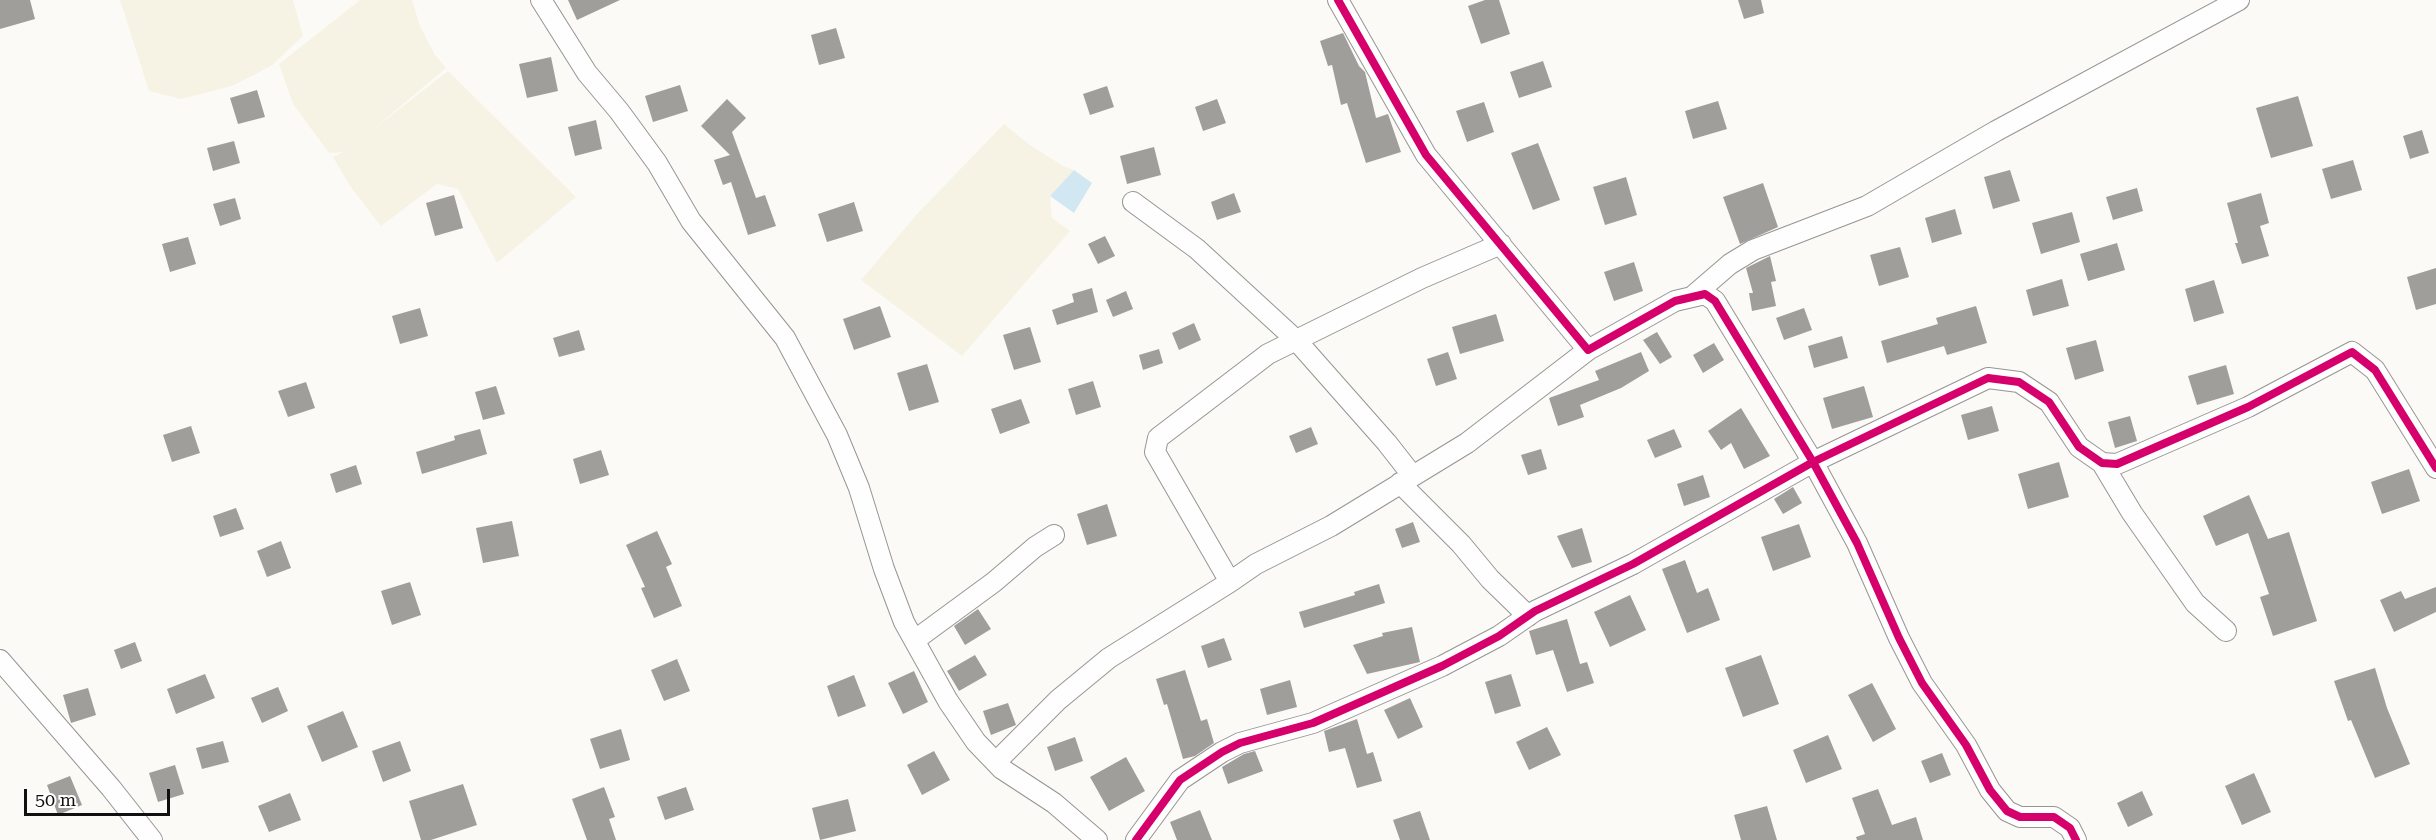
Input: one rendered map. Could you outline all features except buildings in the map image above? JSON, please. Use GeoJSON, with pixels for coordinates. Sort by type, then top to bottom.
{"type":"FeatureCollection","features":[{"type":"Feature","properties":{"kind":"street"},"geometry":{"type":"LineString","coordinates":[[541,0],[587,73],[619,111],[657,163],[691,221],[785,338],[837,435],[860,488],[884,569],[904,622],[948,701],[976,742],[996,762],[1018,782],[1054,803],[1086,836]]}},
{"type":"Feature","properties":{"kind":"street"},"geometry":{"type":"LineString","coordinates":[[1338,0],[1426,155],[1588,350]]}},
{"type":"Feature","properties":{"kind":"street"},"geometry":{"type":"LineString","coordinates":[[1694,296],[1730,264],[1753,250],[1867,206],[1996,131],[2239,0]]}},
{"type":"Feature","properties":{"kind":"street"},"geometry":{"type":"LineString","coordinates":[[1133,202],[1197,249],[1296,340],[1387,443],[1406,479],[1490,579],[1528,616]]}},
{"type":"Feature","properties":{"kind":"street"},"geometry":{"type":"LineString","coordinates":[[1230,582],[1155,452],[1158,438],[1268,354],[1422,278],[1501,244]]}},
{"type":"Feature","properties":{"kind":"street"},"geometry":{"type":"LineString","coordinates":[[996,762],[1058,700],[1109,658],[1256,564],[1331,526],[1467,443],[1588,350],[1675,301],[1705,294],[1715,301],[1814,462],[1857,543],[1899,638],[1922,683],[1966,745],[1990,790],[2007,811],[2020,817],[2054,817],[2070,828],[2076,840]]}},
{"type":"Feature","properties":{"kind":"street"},"geometry":{"type":"LineString","coordinates":[[2102,463],[2117,464],[2248,407],[2352,352],[2375,370],[2436,468]]}},
{"type":"Feature","properties":{"kind":"street"},"geometry":{"type":"LineString","coordinates":[[1136,840],[1180,780],[1222,752],[1240,743],[1313,723],[1442,666],[1499,636],[1528,616],[1633,564],[1814,462],[1988,378],[2019,382],[2049,402],[2079,447],[2102,463],[2132,513],[2195,603],[2226,631]]}},
{"type":"Feature","properties":{"kind":"street"},"geometry":{"type":"LineString","coordinates":[[915,640],[994,582],[1035,547],[1054,535]]}},
{"type":"Feature","properties":{"kind":"street"},"geometry":{"type":"LineString","coordinates":[[0,660],[111,788],[152,840]]}},
{"type":"Feature","properties":{"kind":"shaded area"},"geometry":{"type":"Polygon","coordinates":[[[120,0],[293,0],[303,36],[271,66],[232,86],[181,99],[149,91],[120,0]]]}},
{"type":"Feature","properties":{"kind":"shaded area"},"geometry":{"type":"Polygon","coordinates":[[[360,0],[412,0],[420,26],[435,55],[446,68],[370,132],[448,71],[576,197],[497,263],[458,189],[437,184],[381,226],[350,186],[333,157],[343,152],[329,153],[293,104],[279,64],[360,0]]]}},
{"type":"Feature","properties":{"kind":"shaded area"},"geometry":{"type":"Polygon","coordinates":[[[1004,124],[1030,145],[1063,166],[1074,170],[1050,196],[1052,218],[1070,231],[962,356],[861,280],[918,213],[1004,124]]]}},
{"type":"Feature","properties":{"kind":"water"},"geometry":{"type":"Polygon","coordinates":[[[1074,170],[1092,183],[1074,213],[1050,196],[1074,170]]]}},
{"type":"Feature","properties":{"kind":"cycle path"},"geometry":{"type":"LineString","coordinates":[[1338,0],[1426,155],[1588,350],[1675,301],[1705,294],[1715,301],[1813,462],[1857,543],[1899,638],[1922,683],[1966,745],[1990,790],[2007,811],[2020,817],[2054,817],[2070,828],[2076,840]]}},
{"type":"Feature","properties":{"kind":"cycle path"},"geometry":{"type":"LineString","coordinates":[[1136,840],[1180,780],[1222,752],[1240,743],[1313,723],[1442,666],[1499,636],[1535,611],[1633,564],[1813,462],[1988,378],[2019,382],[2049,402],[2079,447],[2102,463],[2117,464],[2248,407],[2352,352],[2375,370],[2436,468]]}}]}
